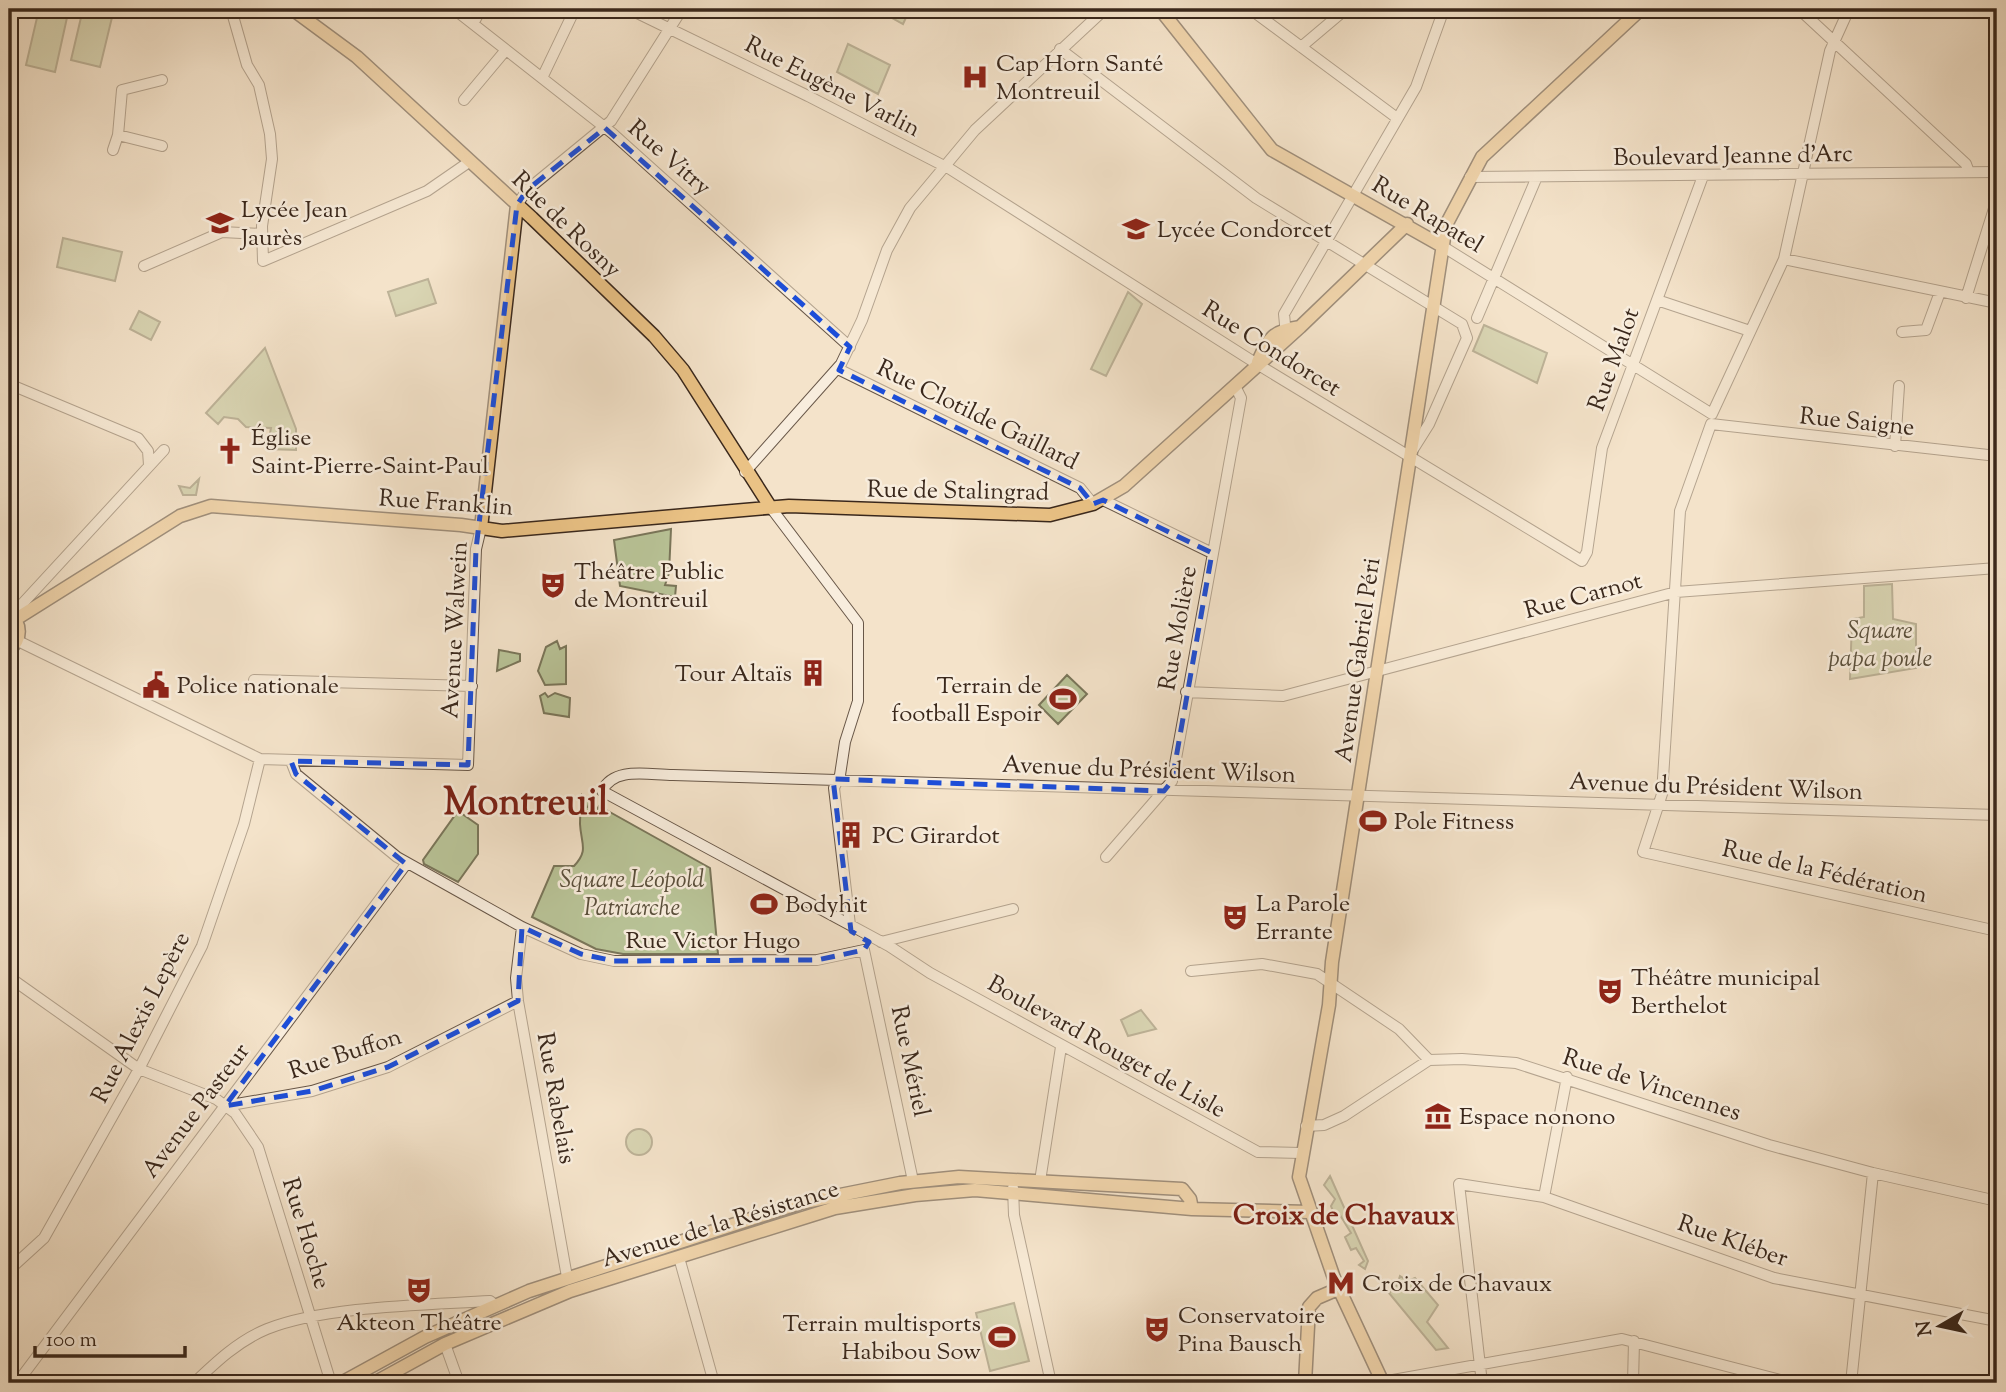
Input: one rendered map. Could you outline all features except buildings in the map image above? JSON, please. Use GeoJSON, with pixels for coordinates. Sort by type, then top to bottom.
{"type":"FeatureCollection","features":[{"type":"Feature","properties":{"kind":"main road","name":"Rue de Rosny"},"geometry":{"type":"LineString","coordinates":[[292,9],[356,57],[517,205],[668,353],[701,397],[771,508]]}},
{"type":"Feature","properties":{"kind":"main road","name":"Rue Rapatel"},"geometry":{"type":"LineString","coordinates":[[1160,9],[1272,150],[1442,246]]}},
{"type":"Feature","properties":{"kind":"main road"},"geometry":{"type":"LineString","coordinates":[[1470,177],[1482,157],[1642,9]]}},
{"type":"Feature","properties":{"kind":"main road","name":"Avenue Gabriel Péri"},"geometry":{"type":"LineString","coordinates":[[1382,1382],[1338,1289],[1299,1177],[1301,1153],[1329,1005],[1329,982],[1442,246],[1448,220],[1470,177]]}},
{"type":"Feature","properties":{"kind":"main road","name":"Avenue Walwein"},"geometry":{"type":"LineString","coordinates":[[481,528],[517,205]]}},
{"type":"Feature","properties":{"kind":"main road"},"geometry":{"type":"LineString","coordinates":[[1286,334],[1300,327],[1407,224]]}},
{"type":"Feature","properties":{"kind":"main road","name":"Rue de Stalingrad"},"geometry":{"type":"LineString","coordinates":[[771,508],[1037,515],[1056,514],[1098,502],[1124,486],[1235,386],[1257,364],[1270,338],[1286,334]]}},
{"type":"Feature","properties":{"kind":"main road","name":"Rue Franklin"},"geometry":{"type":"LineString","coordinates":[[12,616],[180,516],[202,507],[219,505],[502,531],[771,508]]}},
{"type":"Feature","properties":{"kind":"main road"},"geometry":{"type":"LineString","coordinates":[[12,616],[19,631],[13,646]]}},
{"type":"Feature","properties":{"kind":"main road","name":"Avenue de la Résistance"},"geometry":{"type":"LineString","coordinates":[[345,1382],[493,1303],[675,1238],[800,1203],[913,1181],[959,1177],[1182,1189],[1191,1199],[1192,1209]]}},
{"type":"Feature","properties":{"kind":"main road","name":"Avenue de la Résistance"},"geometry":{"type":"LineString","coordinates":[[374,1383],[445,1343],[570,1291],[801,1217],[915,1195],[975,1190],[1192,1209],[1309,1212]]}},
{"type":"Feature","properties":{"kind":"main road"},"geometry":{"type":"LineString","coordinates":[[1305,1383],[1309,1307],[1317,1298],[1338,1289]]}},
{"type":"Feature","properties":{"kind":"street"},"geometry":{"type":"LineString","coordinates":[[231,9],[247,65],[259,86],[270,134],[272,159],[262,234],[262,261],[427,191],[469,162]]}},
{"type":"Feature","properties":{"kind":"street","name":"Rue Vitry"},"geometry":{"type":"LineString","coordinates":[[454,9],[605,128],[850,347]]}},
{"type":"Feature","properties":{"kind":"street"},"geometry":{"type":"LineString","coordinates":[[473,24],[481,9]]}},
{"type":"Feature","properties":{"kind":"street"},"geometry":{"type":"LineString","coordinates":[[542,78],[575,9]]}},
{"type":"Feature","properties":{"kind":"street","name":"Rue Eugène Varlin"},"geometry":{"type":"LineString","coordinates":[[629,9],[943,165]]}},
{"type":"Feature","properties":{"kind":"street"},"geometry":{"type":"LineString","coordinates":[[517,205],[527,190],[605,128],[682,9]]}},
{"type":"Feature","properties":{"kind":"street"},"geometry":{"type":"LineString","coordinates":[[746,472],[838,369],[850,347],[898,228],[943,165],[975,130],[1105,9]]}},
{"type":"Feature","properties":{"kind":"street"},"geometry":{"type":"LineString","coordinates":[[1250,9],[1397,118]]}},
{"type":"Feature","properties":{"kind":"street"},"geometry":{"type":"LineString","coordinates":[[1301,47],[1346,9]]}},
{"type":"Feature","properties":{"kind":"street"},"geometry":{"type":"LineString","coordinates":[[1286,334],[1284,314],[1416,87],[1444,9]]}},
{"type":"Feature","properties":{"kind":"street"},"geometry":{"type":"LineString","coordinates":[[1799,9],[1966,164],[1969,172]]}},
{"type":"Feature","properties":{"kind":"street"},"geometry":{"type":"LineString","coordinates":[[1658,805],[1662,793],[1681,504],[1709,427],[1784,259],[1835,41],[1849,9]]}},
{"type":"Feature","properties":{"kind":"street"},"geometry":{"type":"LineString","coordinates":[[1060,49],[1256,198],[1462,324],[1467,338],[1429,425],[1408,457]]}},
{"type":"Feature","properties":{"kind":"street"},"geometry":{"type":"LineString","coordinates":[[464,100],[505,51]]}},
{"type":"Feature","properties":{"kind":"street"},"geometry":{"type":"LineString","coordinates":[[113,150],[118,135],[122,90],[162,80]]}},
{"type":"Feature","properties":{"kind":"street"},"geometry":{"type":"LineString","coordinates":[[118,135],[162,146]]}},
{"type":"Feature","properties":{"kind":"street","name":"Rue Condorcet"},"geometry":{"type":"LineString","coordinates":[[943,165],[1257,364],[1582,561]]}},
{"type":"Feature","properties":{"kind":"street","name":"Boulevard Jeanne d'Arc"},"geometry":{"type":"LineString","coordinates":[[1470,177],[1997,172]]}},
{"type":"Feature","properties":{"kind":"street","name":"Rue Malot"},"geometry":{"type":"LineString","coordinates":[[1582,561],[1587,552],[1602,448],[1703,176]]}},
{"type":"Feature","properties":{"kind":"street"},"geometry":{"type":"LineString","coordinates":[[1477,318],[1536,178]]}},
{"type":"Feature","properties":{"kind":"street"},"geometry":{"type":"LineString","coordinates":[[1966,298],[1997,199]]}},
{"type":"Feature","properties":{"kind":"street"},"geometry":{"type":"LineString","coordinates":[[144,266],[222,232],[262,234]]}},
{"type":"Feature","properties":{"kind":"street","name":"Rue Rapatel"},"geometry":{"type":"LineString","coordinates":[[1442,246],[1713,418]]}},
{"type":"Feature","properties":{"kind":"street"},"geometry":{"type":"LineString","coordinates":[[1784,259],[1997,303]]}},
{"type":"Feature","properties":{"kind":"street"},"geometry":{"type":"LineString","coordinates":[[1902,332],[1926,330],[1940,292]]}},
{"type":"Feature","properties":{"kind":"street"},"geometry":{"type":"LineString","coordinates":[[1657,300],[1750,331]]}},
{"type":"Feature","properties":{"kind":"street","name":"Rue Clotilde Gaillard"},"geometry":{"type":"LineString","coordinates":[[838,369],[1080,488],[1098,502],[1212,553]]}},
{"type":"Feature","properties":{"kind":"street"},"geometry":{"type":"LineString","coordinates":[[9,384],[138,438],[148,451],[149,465]]}},
{"type":"Feature","properties":{"kind":"street","name":"Rue Molière"},"geometry":{"type":"LineString","coordinates":[[1106,857],[1172,781],[1241,398],[1235,386]]}},
{"type":"Feature","properties":{"kind":"street"},"geometry":{"type":"LineString","coordinates":[[1895,446],[1899,386]]}},
{"type":"Feature","properties":{"kind":"street","name":"Rue Saigne"},"geometry":{"type":"LineString","coordinates":[[1713,418],[1727,428],[1997,456]]}},
{"type":"Feature","properties":{"kind":"street"},"geometry":{"type":"LineString","coordinates":[[12,616],[162,453]]}},
{"type":"Feature","properties":{"kind":"street"},"geometry":{"type":"LineString","coordinates":[[771,508],[858,623],[858,701],[834,788],[850,925]]}},
{"type":"Feature","properties":{"kind":"street","name":"Avenue Walwein"},"geometry":{"type":"LineString","coordinates":[[290,761],[468,765],[476,548],[481,528]]}},
{"type":"Feature","properties":{"kind":"street","name":"Rue Carnot"},"geometry":{"type":"LineString","coordinates":[[1186,692],[1283,696],[1676,592],[1997,568]]}},
{"type":"Feature","properties":{"kind":"street"},"geometry":{"type":"LineString","coordinates":[[13,646],[260,759],[290,761]]}},
{"type":"Feature","properties":{"kind":"street"},"geometry":{"type":"LineString","coordinates":[[254,680],[472,686]]}},
{"type":"Feature","properties":{"kind":"street","name":"Rue Alexis Lepère"},"geometry":{"type":"LineString","coordinates":[[9,1270],[44,1238],[139,1069],[202,946],[244,824],[260,759]]}},
{"type":"Feature","properties":{"kind":"street","name":"Rue Victor Hugo"},"geometry":{"type":"LineString","coordinates":[[290,761],[296,774],[407,863],[522,927],[581,954],[614,961],[817,960],[866,946]]}},
{"type":"Feature","properties":{"kind":"street","name":"Avenue du Président Wilson"},"geometry":{"type":"LineString","coordinates":[[602,791],[607,779],[615,774],[1997,815]]}},
{"type":"Feature","properties":{"kind":"street","name":"Boulevard Rouget de Lisle"},"geometry":{"type":"LineString","coordinates":[[602,791],[850,925],[1061,1047],[1258,1152],[1301,1153]]}},
{"type":"Feature","properties":{"kind":"street","name":"Rue de la Fédération"},"geometry":{"type":"LineString","coordinates":[[1658,805],[1643,852],[1997,931]]}},
{"type":"Feature","properties":{"kind":"street","name":"Avenue Pasteur"},"geometry":{"type":"LineString","coordinates":[[17,1383],[407,863]]}},
{"type":"Feature","properties":{"kind":"street"},"geometry":{"type":"LineString","coordinates":[[880,942],[1013,909]]}},
{"type":"Feature","properties":{"kind":"street","name":"Boulevard Rouget de Lisle"},"geometry":{"type":"LineString","coordinates":[[835,919],[866,946],[898,955]]}},
{"type":"Feature","properties":{"kind":"street","name":"Rue Rabelais"},"geometry":{"type":"LineString","coordinates":[[522,927],[516,978],[518,1001],[567,1275]]}},
{"type":"Feature","properties":{"kind":"street","name":"Rue Mériel"},"geometry":{"type":"LineString","coordinates":[[866,946],[913,1181]]}},
{"type":"Feature","properties":{"kind":"street"},"geometry":{"type":"LineString","coordinates":[[1191,971],[1262,964],[1317,974],[1399,1029],[1429,1060],[1344,1116],[1324,1125],[1306,1126]]}},
{"type":"Feature","properties":{"kind":"street"},"geometry":{"type":"LineString","coordinates":[[9,977],[139,1069],[225,1106]]}},
{"type":"Feature","properties":{"kind":"street","name":"Rue Buffon"},"geometry":{"type":"LineString","coordinates":[[225,1106],[312,1091],[388,1067],[518,1001]]}},
{"type":"Feature","properties":{"kind":"street"},"geometry":{"type":"LineString","coordinates":[[1040,1181],[1061,1047]]}},
{"type":"Feature","properties":{"kind":"street","name":"Rue de Vincennes"},"geometry":{"type":"LineString","coordinates":[[1429,1060],[1462,1059],[1517,1063],[1769,1144],[1873,1173],[1997,1201]]}},
{"type":"Feature","properties":{"kind":"street"},"geometry":{"type":"LineString","coordinates":[[1545,1197],[1567,1077]]}},
{"type":"Feature","properties":{"kind":"street","name":"Rue Hoche"},"geometry":{"type":"LineString","coordinates":[[225,1106],[235,1113],[258,1147],[331,1383]]}},
{"type":"Feature","properties":{"kind":"street"},"geometry":{"type":"LineString","coordinates":[[1850,1383],[1873,1173]]}},
{"type":"Feature","properties":{"kind":"street"},"geometry":{"type":"LineString","coordinates":[[1014,1179],[1012,1194],[1035,1316],[1051,1383]]}},
{"type":"Feature","properties":{"kind":"street","name":"Rue Kléber"},"geometry":{"type":"LineString","coordinates":[[1480,1363],[1459,1184],[1545,1197],[1774,1278],[1997,1321]]}},
{"type":"Feature","properties":{"kind":"street"},"geometry":{"type":"LineString","coordinates":[[680,1261],[714,1383]]}},
{"type":"Feature","properties":{"kind":"street"},"geometry":{"type":"LineString","coordinates":[[194,1383],[229,1350],[266,1330],[310,1316],[493,1303]]}},
{"type":"Feature","properties":{"kind":"street"},"geometry":{"type":"LineString","coordinates":[[1382,1382],[1622,1339],[1793,1383]]}},
{"type":"Feature","properties":{"kind":"street"},"geometry":{"type":"LineString","coordinates":[[1633,1341],[1633,1383]]}},
{"type":"Feature","properties":{"kind":"street"},"geometry":{"type":"LineString","coordinates":[[445,1343],[459,1383]]}},
{"type":"Feature","properties":{"kind":"street"},"geometry":{"type":"LineString","coordinates":[[1480,1363],[1482,1383]]}},
{"type":"Feature","properties":{"kind":"highlighted area"},"geometry":{"type":"Polygon","coordinates":[[[605,128],[850,347],[839,370],[1080,488],[1093,504],[1103,500],[1212,553],[1172,781],[1164,791],[833,779],[851,931],[869,942],[864,950],[817,960],[614,961],[581,954],[522,927],[518,1001],[388,1067],[312,1091],[225,1106],[406,864],[296,774],[291,761],[468,765],[476,549],[517,205],[527,190],[605,128]]]}},
{"type":"Feature","properties":{"kind":"green space"},"geometry":{"type":"Polygon","coordinates":[[[39,9],[68,13],[55,72],[26,65],[39,9]]]}},
{"type":"Feature","properties":{"kind":"green space"},"geometry":{"type":"Polygon","coordinates":[[[83,9],[114,9],[100,67],[71,60],[83,9]]]}},
{"type":"Feature","properties":{"kind":"green space"},"geometry":{"type":"Polygon","coordinates":[[[876,9],[910,9],[903,24],[876,9]]]}},
{"type":"Feature","properties":{"kind":"green space"},"geometry":{"type":"Polygon","coordinates":[[[848,44],[890,65],[878,94],[837,72],[848,44]]]}},
{"type":"Feature","properties":{"kind":"green space"},"geometry":{"type":"Polygon","coordinates":[[[63,238],[122,252],[115,281],[57,267],[63,238]]]}},
{"type":"Feature","properties":{"kind":"green space"},"geometry":{"type":"Polygon","coordinates":[[[428,279],[436,303],[396,316],[388,292],[428,279]]]}},
{"type":"Feature","properties":{"kind":"green space"},"geometry":{"type":"Polygon","coordinates":[[[1128,292],[1142,304],[1106,376],[1091,369],[1128,292]]]}},
{"type":"Feature","properties":{"kind":"green space"},"geometry":{"type":"Polygon","coordinates":[[[139,311],[160,322],[151,340],[130,329],[139,311]]]}},
{"type":"Feature","properties":{"kind":"green space"},"geometry":{"type":"Polygon","coordinates":[[[1484,325],[1547,353],[1537,383],[1473,351],[1484,325]]]}},
{"type":"Feature","properties":{"kind":"green space"},"geometry":{"type":"Polygon","coordinates":[[[265,348],[296,429],[296,450],[267,449],[271,428],[246,427],[238,419],[224,417],[218,424],[206,413],[265,348]]]}},
{"type":"Feature","properties":{"kind":"green space"},"geometry":{"type":"Polygon","coordinates":[[[199,479],[196,495],[183,495],[179,486],[190,488],[199,479]]]}},
{"type":"Feature","properties":{"kind":"green space"},"geometry":{"type":"Polygon","coordinates":[[[671,529],[669,573],[665,585],[676,586],[675,597],[620,586],[614,540],[671,529]]]}},
{"type":"Feature","properties":{"kind":"green space","name":"Square papa poule"},"geometry":{"type":"Polygon","coordinates":[[[1892,584],[1893,619],[1916,624],[1916,668],[1850,679],[1852,619],[1864,617],[1864,586],[1892,584]]]}},
{"type":"Feature","properties":{"kind":"green space"},"geometry":{"type":"Polygon","coordinates":[[[557,641],[560,649],[566,646],[566,684],[545,685],[538,671],[546,647],[557,641]]]}},
{"type":"Feature","properties":{"kind":"green space"},"geometry":{"type":"Polygon","coordinates":[[[499,650],[520,654],[520,661],[497,671],[499,650]]]}},
{"type":"Feature","properties":{"kind":"green space","name":"Terrain de football Espoir"},"geometry":{"type":"Polygon","coordinates":[[[1067,675],[1087,694],[1058,724],[1039,705],[1067,675]]]}},
{"type":"Feature","properties":{"kind":"green space"},"geometry":{"type":"Polygon","coordinates":[[[545,693],[548,697],[555,693],[570,698],[569,717],[544,713],[540,696],[545,693]]]}},
{"type":"Feature","properties":{"kind":"green space","name":"Square Léopold Patriarche"},"geometry":{"type":"Polygon","coordinates":[[[582,795],[590,801],[588,807],[596,811],[599,806],[710,868],[718,954],[623,954],[596,949],[532,917],[554,866],[574,866],[581,856],[582,795]]]}},
{"type":"Feature","properties":{"kind":"green space"},"geometry":{"type":"Polygon","coordinates":[[[458,811],[478,825],[478,854],[458,882],[424,864],[423,860],[458,811]]]}},
{"type":"Feature","properties":{"kind":"green space"},"geometry":{"type":"Polygon","coordinates":[[[1141,1010],[1156,1029],[1128,1036],[1121,1020],[1141,1010]]]}},
{"type":"Feature","properties":{"kind":"green space"},"geometry":{"type":"Polygon","coordinates":[[[639,1129],[648,1133],[652,1142],[648,1151],[639,1155],[630,1151],[626,1142],[630,1133],[639,1129]]]}},
{"type":"Feature","properties":{"kind":"green space"},"geometry":{"type":"Polygon","coordinates":[[[1330,1176],[1368,1261],[1365,1269],[1359,1265],[1364,1261],[1356,1248],[1351,1250],[1345,1237],[1351,1233],[1340,1215],[1335,1216],[1331,1206],[1335,1199],[1324,1185],[1330,1176]]]}},
{"type":"Feature","properties":{"kind":"green space"},"geometry":{"type":"Polygon","coordinates":[[[1400,1276],[1408,1281],[1415,1278],[1438,1305],[1427,1322],[1448,1348],[1436,1350],[1389,1293],[1397,1285],[1400,1276]]]}},
{"type":"Feature","properties":{"kind":"green space","name":"Terrain multisports Habibou Sow"},"geometry":{"type":"Polygon","coordinates":[[[1014,1303],[1029,1361],[990,1371],[976,1313],[1014,1303]]]}},
{"type":"Feature","properties":{"kind":"place","name":"Cap Horn Santé Montreuil"},"geometry":{"type":"Point","coordinates":[975,77]}},
{"type":"Feature","properties":{"kind":"place","name":"Lycée Jean Jaurès"},"geometry":{"type":"Point","coordinates":[220,223]}},
{"type":"Feature","properties":{"kind":"place","name":"Lycée Condorcet"},"geometry":{"type":"Point","coordinates":[1136,229]}},
{"type":"Feature","properties":{"kind":"place","name":"Église Saint-Pierre-Saint-Paul"},"geometry":{"type":"Point","coordinates":[230,451]}},
{"type":"Feature","properties":{"kind":"place","name":"Théâtre Public de Montreuil"},"geometry":{"type":"Point","coordinates":[553,585]}},
{"type":"Feature","properties":{"kind":"place","name":"Tour Altaïs"},"geometry":{"type":"Point","coordinates":[813,673]}},
{"type":"Feature","properties":{"kind":"place","name":"Police nationale"},"geometry":{"type":"Point","coordinates":[156,685]}},
{"type":"Feature","properties":{"kind":"place","name":"Terrain de football Espoir"},"geometry":{"type":"Point","coordinates":[1063,699]}},
{"type":"Feature","properties":{"kind":"place","name":"Pole Fitness"},"geometry":{"type":"Point","coordinates":[1373,821]}},
{"type":"Feature","properties":{"kind":"place","name":"PC Girardot"},"geometry":{"type":"Point","coordinates":[851,835]}},
{"type":"Feature","properties":{"kind":"place","name":"Bodyhit"},"geometry":{"type":"Point","coordinates":[764,904]}},
{"type":"Feature","properties":{"kind":"place","name":"La Parole Errante"},"geometry":{"type":"Point","coordinates":[1235,917]}},
{"type":"Feature","properties":{"kind":"place","name":"Théâtre municipal Berthelot"},"geometry":{"type":"Point","coordinates":[1610,991]}},
{"type":"Feature","properties":{"kind":"place","name":"Espace nonono"},"geometry":{"type":"Point","coordinates":[1438,1116]}},
{"type":"Feature","properties":{"kind":"place","name":"Croix de Chavaux"},"geometry":{"type":"Point","coordinates":[1341,1283]}},
{"type":"Feature","properties":{"kind":"place","name":"Akteon Théâtre"},"geometry":{"type":"Point","coordinates":[419,1290]}},
{"type":"Feature","properties":{"kind":"place","name":"Conservatoire Pina Bausch"},"geometry":{"type":"Point","coordinates":[1157,1329]}},
{"type":"Feature","properties":{"kind":"place","name":"Terrain multisports Habibou Sow"},"geometry":{"type":"Point","coordinates":[1002,1337]}},
{"type":"Feature","properties":{"kind":"district","name":"Montreuil"},"geometry":{"type":"Point","coordinates":[526,801]}},
{"type":"Feature","properties":{"kind":"district","name":"Croix de Chavaux"},"geometry":{"type":"Point","coordinates":[1344,1214]}}]}
